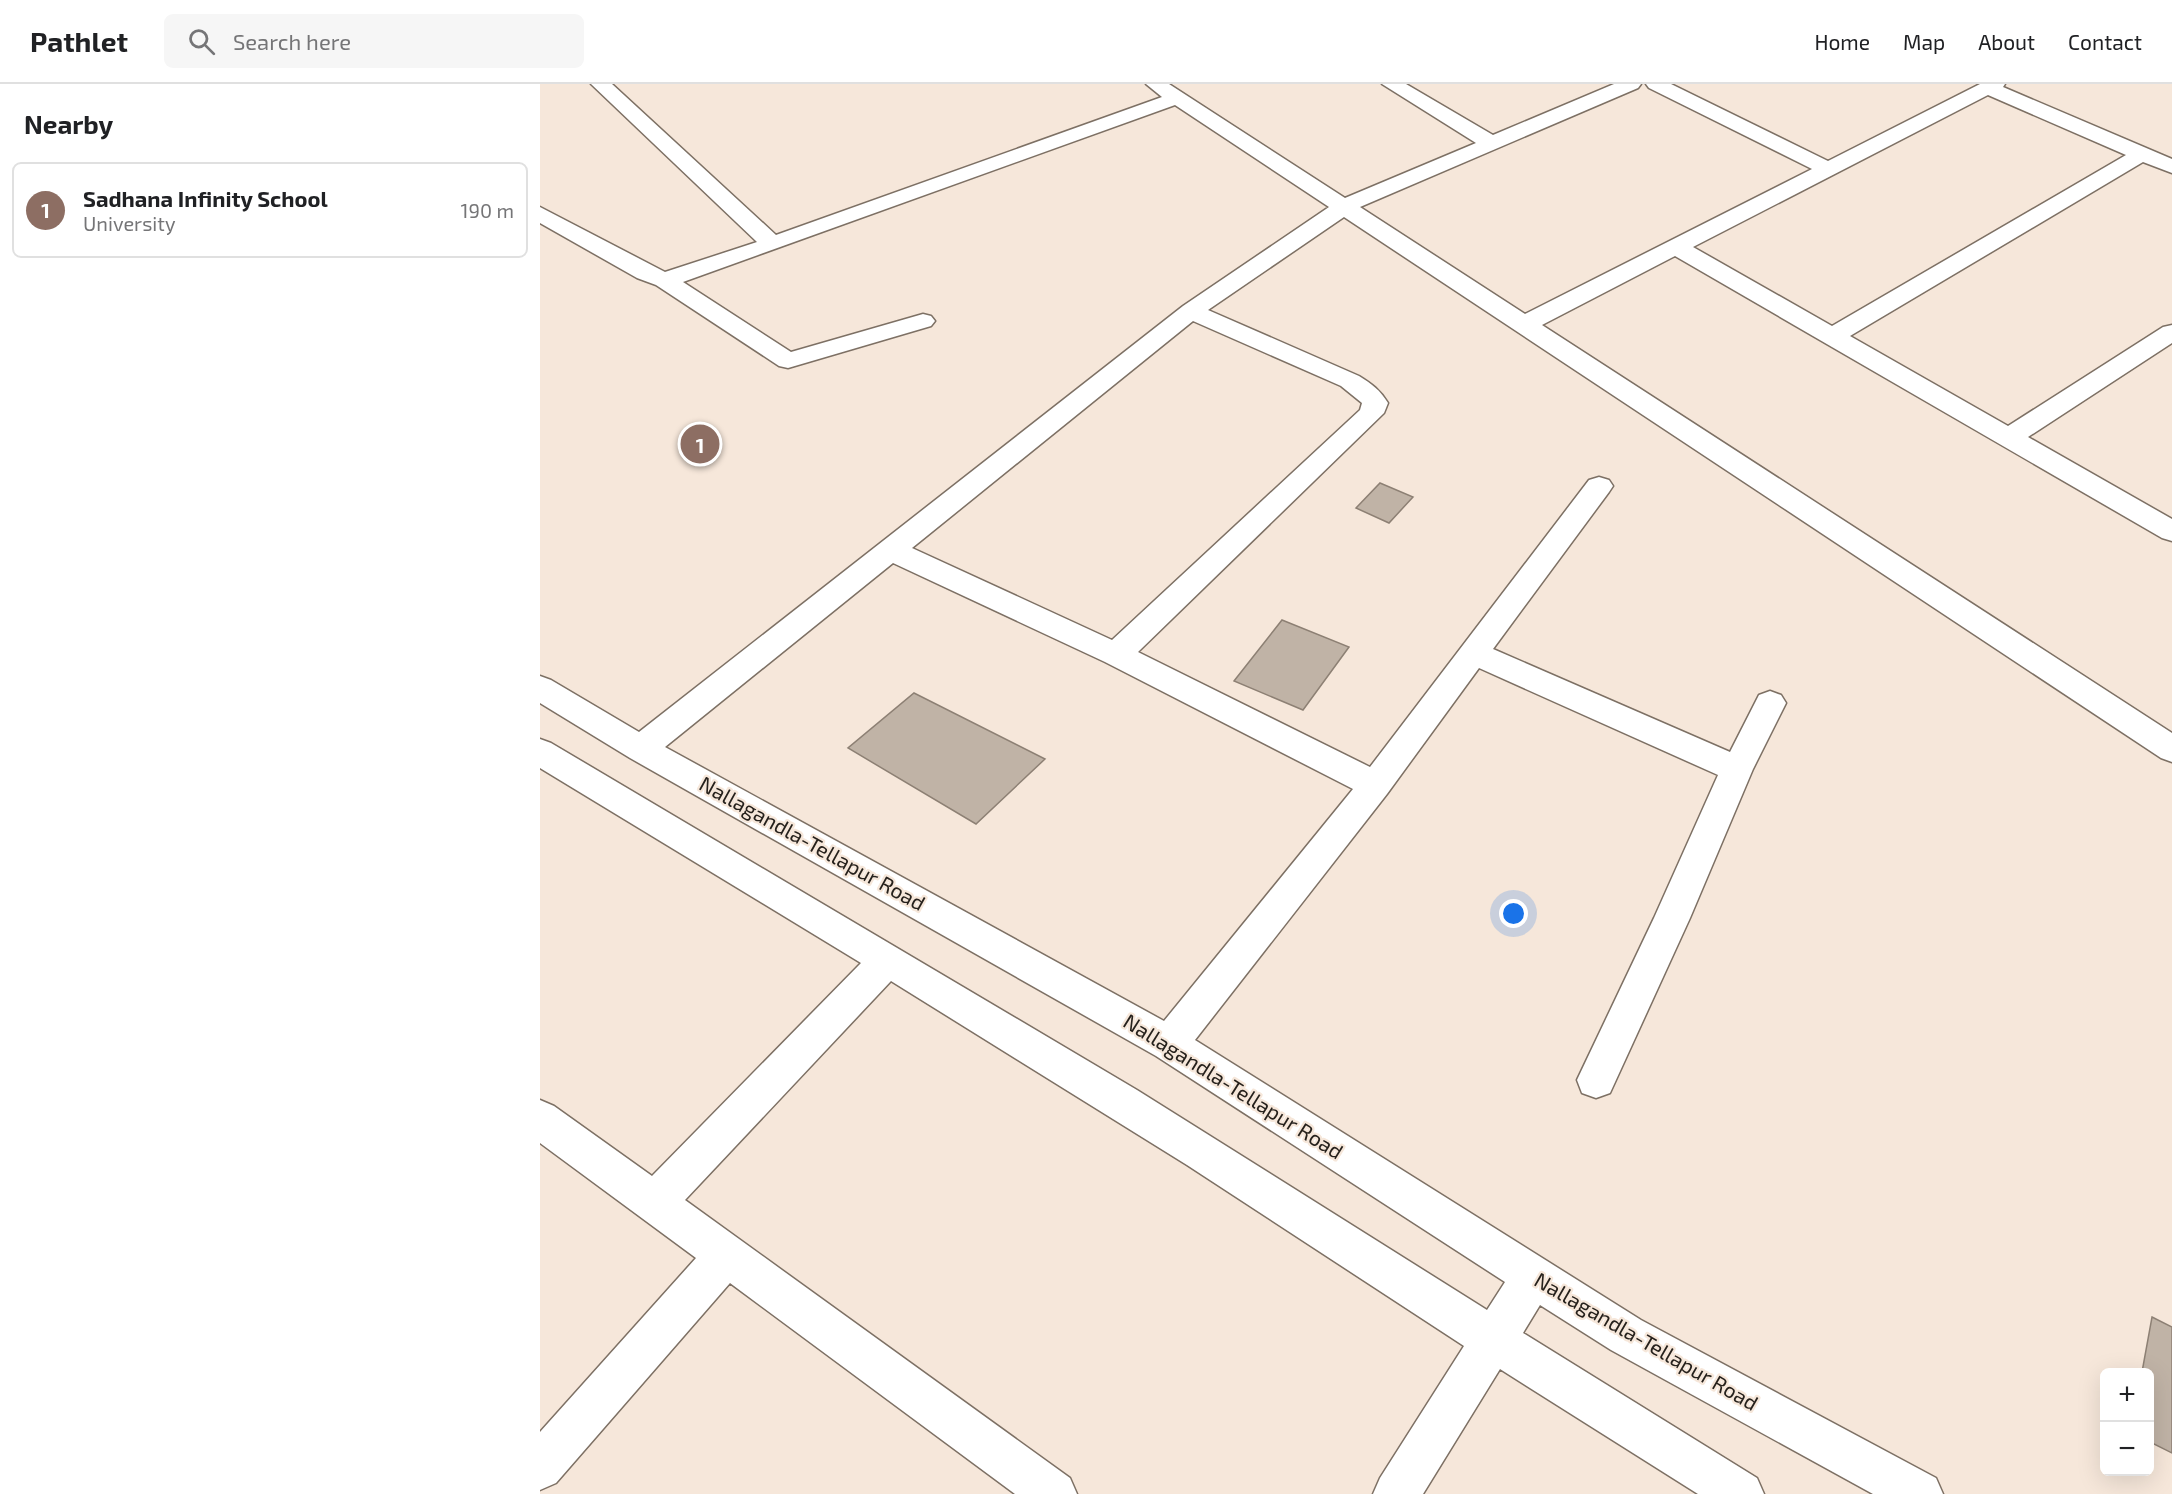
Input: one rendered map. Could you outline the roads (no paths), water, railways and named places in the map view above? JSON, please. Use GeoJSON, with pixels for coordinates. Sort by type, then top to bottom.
{"type":"FeatureCollection","features":[{"type":"Feature","properties":{"kind":"street"},"geometry":{"type":"LineString","coordinates":[[601,84],[773,244]]}},
{"type":"Feature","properties":{"kind":"street"},"geometry":{"type":"LineString","coordinates":[[1156,84],[2172,749]]}},
{"type":"Feature","properties":{"kind":"street"},"geometry":{"type":"LineString","coordinates":[[1392,84],[1491,143]]}},
{"type":"Feature","properties":{"kind":"street"},"geometry":{"type":"LineString","coordinates":[[641,749],[1191,311],[1345,206],[1631,84]]}},
{"type":"Feature","properties":{"kind":"street"},"geometry":{"type":"LineString","coordinates":[[1656,84],[1828,169]]}},
{"type":"Feature","properties":{"kind":"street"},"geometry":{"type":"LineString","coordinates":[[1523,325],[1992,86],[2172,167]]}},
{"type":"Feature","properties":{"kind":"street"},"geometry":{"type":"LineString","coordinates":[[664,280],[773,244],[1178,98]]}},
{"type":"Feature","properties":{"kind":"street"},"geometry":{"type":"LineString","coordinates":[[1833,336],[2142,154]]}},
{"type":"Feature","properties":{"kind":"street"},"geometry":{"type":"LineString","coordinates":[[540,214],[645,273],[664,280],[788,361],[923,321]]}},
{"type":"Feature","properties":{"kind":"street"},"geometry":{"type":"LineString","coordinates":[[1676,247],[2172,531]]}},
{"type":"Feature","properties":{"kind":"street"},"geometry":{"type":"LineString","coordinates":[[1116,654],[1371,413],[1375,403],[1369,393],[1350,381],[1191,311]]}},
{"type":"Feature","properties":{"kind":"street"},"geometry":{"type":"LineString","coordinates":[[2009,437],[2172,332]]}},
{"type":"Feature","properties":{"kind":"street"},"geometry":{"type":"LineString","coordinates":[[1169,1044],[1375,785],[1599,486]]}},
{"type":"Feature","properties":{"kind":"street"},"geometry":{"type":"LineString","coordinates":[[892,551],[1116,654],[1375,785]]}},
{"type":"Feature","properties":{"kind":"street"},"geometry":{"type":"LineString","coordinates":[[1473,653],[1737,769]]}},
{"type":"Feature","properties":{"kind":"street","name":"Nallagandla-Tellapur Road"},"geometry":{"type":"LineString","coordinates":[[540,688],[641,749],[1169,1044],[1626,1335],[1920,1494]]}},
{"type":"Feature","properties":{"kind":"street"},"geometry":{"type":"LineString","coordinates":[[1596,1080],[1672,918],[1737,769],[1770,703]]}},
{"type":"Feature","properties":{"kind":"street"},"geometry":{"type":"LineString","coordinates":[[540,752],[1124,1103],[1496,1338],[1601,1410],[1741,1494]]}},
{"type":"Feature","properties":{"kind":"street"},"geometry":{"type":"LineString","coordinates":[[655,1202],[887,961]]}},
{"type":"Feature","properties":{"kind":"street"},"geometry":{"type":"LineString","coordinates":[[540,1119],[1054,1494]]}},
{"type":"Feature","properties":{"kind":"street"},"geometry":{"type":"LineString","coordinates":[[540,1467],[726,1255]]}},
{"type":"Feature","properties":{"kind":"street"},"geometry":{"type":"LineString","coordinates":[[1396,1494],[1533,1277]]}},
{"type":"Feature","properties":{"kind":"place","name":"Sadhana Infinity School"},"geometry":{"type":"Point","coordinates":[700,444]}}]}
